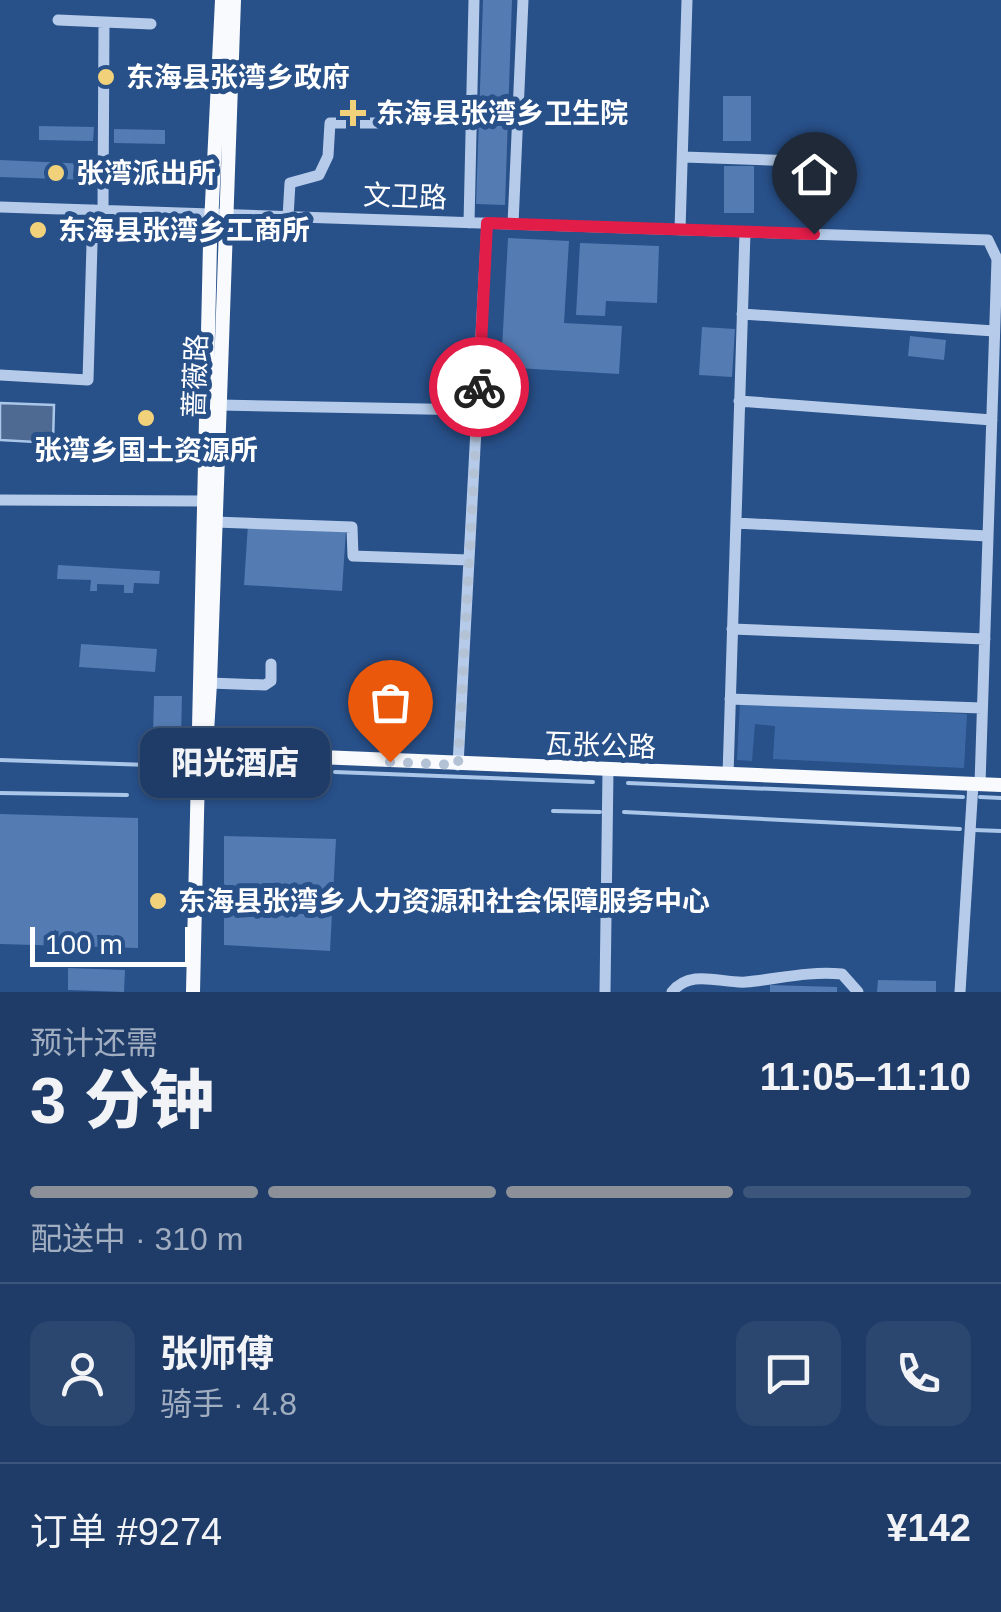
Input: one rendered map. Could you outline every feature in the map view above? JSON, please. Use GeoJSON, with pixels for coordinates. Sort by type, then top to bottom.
{"type":"FeatureCollection","features":[{"type":"Feature","properties":{"kind":"main road","name":"蔷薇路"},"geometry":{"type":"LineString","coordinates":[[196,752],[207,732],[216,522],[222,0]]}},
{"type":"Feature","properties":{"kind":"main road","name":"蔷薇路"},"geometry":{"type":"LineString","coordinates":[[192,992],[204,501],[234,0]]}},
{"type":"Feature","properties":{"kind":"main road","name":"瓦张公路"},"geometry":{"type":"LineString","coordinates":[[196,752],[1001,785]]}},
{"type":"Feature","properties":{"kind":"street"},"geometry":{"type":"LineString","coordinates":[[470,223],[474,0]]}},
{"type":"Feature","properties":{"kind":"street"},"geometry":{"type":"LineString","coordinates":[[513,224],[523,0]]}},
{"type":"Feature","properties":{"kind":"street"},"geometry":{"type":"LineString","coordinates":[[680,230],[687,0]]}},
{"type":"Feature","properties":{"kind":"street"},"geometry":{"type":"LineString","coordinates":[[58,20],[151,24]]}},
{"type":"Feature","properties":{"kind":"street"},"geometry":{"type":"LineString","coordinates":[[0,375],[88,380],[104,22]]}},
{"type":"Feature","properties":{"kind":"street"},"geometry":{"type":"LineString","coordinates":[[288,216],[290,183],[319,175],[328,156],[330,123],[383,123]]}},
{"type":"Feature","properties":{"kind":"street"},"geometry":{"type":"LineString","coordinates":[[684,157],[824,162]]}},
{"type":"Feature","properties":{"kind":"street","name":"文卫路"},"geometry":{"type":"LineString","coordinates":[[0,207],[988,240],[996,259],[994,331]]}},
{"type":"Feature","properties":{"kind":"street"},"geometry":{"type":"LineString","coordinates":[[458,765],[487,223]]}},
{"type":"Feature","properties":{"kind":"street"},"geometry":{"type":"LineString","coordinates":[[728,775],[745,232]]}},
{"type":"Feature","properties":{"kind":"street"},"geometry":{"type":"LineString","coordinates":[[742,314],[994,331],[982,708],[960,992]]}},
{"type":"Feature","properties":{"kind":"street"},"geometry":{"type":"LineString","coordinates":[[740,401],[992,420]]}},
{"type":"Feature","properties":{"kind":"street"},"geometry":{"type":"LineString","coordinates":[[219,406],[477,410]]}},
{"type":"Feature","properties":{"kind":"street"},"geometry":{"type":"LineString","coordinates":[[0,500],[204,501]]}},
{"type":"Feature","properties":{"kind":"street"},"geometry":{"type":"LineString","coordinates":[[216,522],[352,528],[353,556],[470,560]]}},
{"type":"Feature","properties":{"kind":"street"},"geometry":{"type":"LineString","coordinates":[[736,523],[988,536]]}},
{"type":"Feature","properties":{"kind":"street"},"geometry":{"type":"LineString","coordinates":[[732,629],[984,639]]}},
{"type":"Feature","properties":{"kind":"street"},"geometry":{"type":"LineString","coordinates":[[210,683],[265,685],[270,681],[271,664]]}},
{"type":"Feature","properties":{"kind":"street"},"geometry":{"type":"LineString","coordinates":[[730,699],[982,708]]}},
{"type":"Feature","properties":{"kind":"street"},"geometry":{"type":"LineString","coordinates":[[606,992],[608,770]]}},
{"type":"Feature","properties":{"kind":"street"},"geometry":{"type":"LineString","coordinates":[[672,992],[683,984],[715,976],[746,982],[824,972],[842,974],[858,992]]}},
{"type":"Feature","properties":{"kind":"shaded area"},"geometry":{"type":"Polygon","coordinates":[[[0,403],[54,405],[53,443],[0,440],[0,403]]]}},
{"type":"Feature","properties":{"kind":"shaded area"},"geometry":{"type":"Polygon","coordinates":[[[740,702],[967,714],[964,768],[773,759],[775,726],[755,724],[752,761],[737,760],[740,702]]]}},
{"type":"Feature","properties":{"kind":"building"},"geometry":{"type":"Polygon","coordinates":[[[483,0],[512,0],[505,205],[476,204],[483,0]]]}},
{"type":"Feature","properties":{"kind":"building"},"geometry":{"type":"Polygon","coordinates":[[[723,96],[751,96],[751,141],[723,141],[723,96]]]}},
{"type":"Feature","properties":{"kind":"building"},"geometry":{"type":"Polygon","coordinates":[[[39,126],[94,127],[93,141],[39,140],[39,126]]]}},
{"type":"Feature","properties":{"kind":"building"},"geometry":{"type":"Polygon","coordinates":[[[114,129],[165,130],[165,144],[114,143],[114,129]]]}},
{"type":"Feature","properties":{"kind":"building"},"geometry":{"type":"Polygon","coordinates":[[[0,160],[90,164],[89,180],[0,177],[0,160]]]}},
{"type":"Feature","properties":{"kind":"building"},"geometry":{"type":"Polygon","coordinates":[[[724,166],[754,166],[754,213],[724,213],[724,166]]]}},
{"type":"Feature","properties":{"kind":"building"},"geometry":{"type":"Polygon","coordinates":[[[508,238],[569,241],[564,323],[622,326],[619,374],[501,367],[508,238]]]}},
{"type":"Feature","properties":{"kind":"building"},"geometry":{"type":"Polygon","coordinates":[[[580,243],[659,246],[657,303],[606,301],[605,316],[576,315],[580,243]]]}},
{"type":"Feature","properties":{"kind":"building"},"geometry":{"type":"Polygon","coordinates":[[[702,327],[735,329],[732,377],[699,375],[702,327]]]}},
{"type":"Feature","properties":{"kind":"building"},"geometry":{"type":"Polygon","coordinates":[[[910,336],[946,340],[944,360],[908,356],[910,336]]]}},
{"type":"Feature","properties":{"kind":"building"},"geometry":{"type":"Polygon","coordinates":[[[248,524],[346,530],[342,591],[244,585],[248,524]]]}},
{"type":"Feature","properties":{"kind":"building"},"geometry":{"type":"Polygon","coordinates":[[[58,565],[160,571],[159,584],[134,583],[133,593],[124,593],[124,585],[97,584],[97,591],[90,591],[91,580],[57,579],[58,565]]]}},
{"type":"Feature","properties":{"kind":"building"},"geometry":{"type":"Polygon","coordinates":[[[81,644],[157,649],[155,672],[79,667],[81,644]]]}},
{"type":"Feature","properties":{"kind":"building"},"geometry":{"type":"Polygon","coordinates":[[[154,696],[182,696],[181,737],[153,735],[154,696]]]}},
{"type":"Feature","properties":{"kind":"building"},"geometry":{"type":"Polygon","coordinates":[[[0,814],[138,818],[138,948],[0,944],[0,814]]]}},
{"type":"Feature","properties":{"kind":"building"},"geometry":{"type":"Polygon","coordinates":[[[224,836],[336,839],[330,951],[224,945],[224,836]]]}},
{"type":"Feature","properties":{"kind":"building"},"geometry":{"type":"Polygon","coordinates":[[[68,968],[125,970],[124,992],[68,990],[68,968]]]}},
{"type":"Feature","properties":{"kind":"building"},"geometry":{"type":"Polygon","coordinates":[[[878,980],[936,981],[936,992],[877,992],[878,980]]]}},
{"type":"Feature","properties":{"kind":"building"},"geometry":{"type":"Polygon","coordinates":[[[770,985],[837,987],[837,992],[770,992],[770,985]]]}},
{"type":"Feature","properties":{"kind":"waterway"},"geometry":{"type":"LineString","coordinates":[[0,760],[149,765]]}},
{"type":"Feature","properties":{"kind":"waterway"},"geometry":{"type":"LineString","coordinates":[[335,772],[593,782]]}},
{"type":"Feature","properties":{"kind":"waterway"},"geometry":{"type":"LineString","coordinates":[[628,783],[963,797]]}},
{"type":"Feature","properties":{"kind":"waterway"},"geometry":{"type":"LineString","coordinates":[[0,793],[127,795]]}},
{"type":"Feature","properties":{"kind":"waterway"},"geometry":{"type":"LineString","coordinates":[[980,797],[1001,798]]}},
{"type":"Feature","properties":{"kind":"waterway"},"geometry":{"type":"LineString","coordinates":[[553,811],[600,812]]}},
{"type":"Feature","properties":{"kind":"waterway"},"geometry":{"type":"LineString","coordinates":[[624,812],[960,829]]}},
{"type":"Feature","properties":{"kind":"waterway"},"geometry":{"type":"LineString","coordinates":[[974,830],[1001,831]]}},
{"type":"Feature","properties":{"kind":"way so far"},"geometry":{"type":"LineString","coordinates":[[390,762],[458,765],[479,387]]}},
{"type":"Feature","properties":{"kind":"place","name":"东海县张湾乡政府"},"geometry":{"type":"Point","coordinates":[106,77]}},
{"type":"Feature","properties":{"kind":"place","name":"东海县张湾乡卫生院"},"geometry":{"type":"Point","coordinates":[353,113]}},
{"type":"Feature","properties":{"kind":"place","name":"张湾派出所"},"geometry":{"type":"Point","coordinates":[56,173]}},
{"type":"Feature","properties":{"kind":"place","name":"东海县张湾乡工商所"},"geometry":{"type":"Point","coordinates":[38,230]}},
{"type":"Feature","properties":{"kind":"place","name":"张湾乡国土资源所"},"geometry":{"type":"Point","coordinates":[146,418]}},
{"type":"Feature","properties":{"kind":"place","name":"阳光酒店"},"geometry":{"type":"Point","coordinates":[390,762]}},
{"type":"Feature","properties":{"kind":"place","name":"东海县张湾乡人力资源和社会保障服务中心"},"geometry":{"type":"Point","coordinates":[158,901]}},
{"type":"Feature","properties":{"kind":"route"},"geometry":{"type":"LineString","coordinates":[[479,387],[487,223],[814,234]]}}]}
